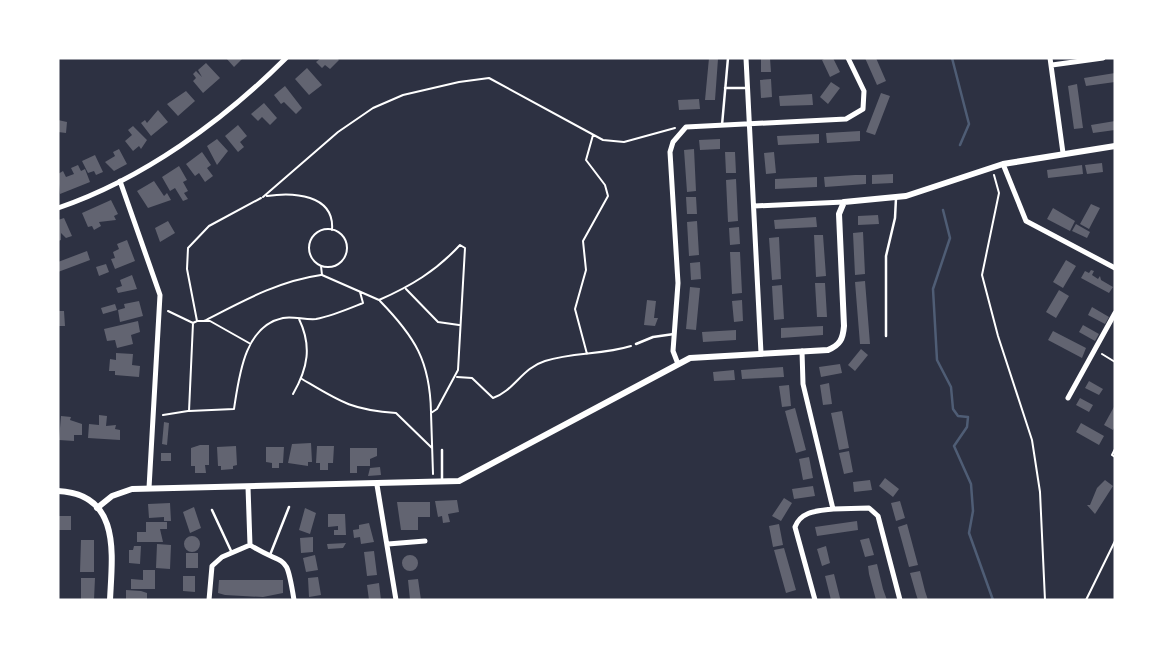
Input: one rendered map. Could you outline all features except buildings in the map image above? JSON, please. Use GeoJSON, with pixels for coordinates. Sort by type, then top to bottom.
{"type":"FeatureCollection","features":[{"type":"Feature","properties":{"kind":"street"},"geometry":{"type":"LineString","coordinates":[[58,208],[120,181],[199,132],[286,58]]}},
{"type":"Feature","properties":{"kind":"street"},"geometry":{"type":"LineString","coordinates":[[746,58],[761,353]]}},
{"type":"Feature","properties":{"kind":"street"},"geometry":{"type":"LineString","coordinates":[[678,364],[673,351],[678,283],[670,152],[673,142],[686,127],[846,119],[856,115],[863,109],[864,91],[848,58]]}},
{"type":"Feature","properties":{"kind":"street"},"geometry":{"type":"LineString","coordinates":[[1063,153],[1051,61],[1103,58]]}},
{"type":"Feature","properties":{"kind":"street"},"geometry":{"type":"LineString","coordinates":[[754,206],[896,198],[1003,164],[1115,146]]}},
{"type":"Feature","properties":{"kind":"street"},"geometry":{"type":"LineString","coordinates":[[1003,164],[1026,221],[1115,268]]}},
{"type":"Feature","properties":{"kind":"street"},"geometry":{"type":"LineString","coordinates":[[120,181],[158,285],[160,310],[149,488]]}},
{"type":"Feature","properties":{"kind":"street"},"geometry":{"type":"LineString","coordinates":[[97,508],[123,491],[149,488],[377,485],[469,479],[678,364],[706,356],[828,350],[837,347],[843,338],[839,214],[844,202]]}},
{"type":"Feature","properties":{"kind":"street"},"geometry":{"type":"LineString","coordinates":[[1068,398],[1115,313]]}},
{"type":"Feature","properties":{"kind":"street"},"geometry":{"type":"LineString","coordinates":[[802,351],[803,384],[833,509]]}},
{"type":"Feature","properties":{"kind":"street"},"geometry":{"type":"LineString","coordinates":[[377,485],[396,600]]}},
{"type":"Feature","properties":{"kind":"street"},"geometry":{"type":"LineString","coordinates":[[248,486],[250,545]]}},
{"type":"Feature","properties":{"kind":"street"},"geometry":{"type":"LineString","coordinates":[[58,491],[75,494],[97,508],[108,525],[112,540],[110,600]]}},
{"type":"Feature","properties":{"kind":"street"},"geometry":{"type":"LineString","coordinates":[[814,600],[795,527],[798,519],[807,513],[869,508],[877,516],[900,600]]}},
{"type":"Feature","properties":{"kind":"street"},"geometry":{"type":"LineString","coordinates":[[388,544],[425,541]]}},
{"type":"Feature","properties":{"kind":"street"},"geometry":{"type":"LineString","coordinates":[[209,600],[212,566],[250,545]]}},
{"type":"Feature","properties":{"kind":"street"},"geometry":{"type":"LineString","coordinates":[[250,545],[279,557],[288,566],[294,600]]}},
{"type":"Feature","properties":{"kind":"lane"},"geometry":{"type":"LineString","coordinates":[[722,125],[728,58]]}},
{"type":"Feature","properties":{"kind":"lane"},"geometry":{"type":"LineString","coordinates":[[725,88],[747,88]]}},
{"type":"Feature","properties":{"kind":"lane"},"geometry":{"type":"LineString","coordinates":[[886,336],[886,256],[895,218],[896,198]]}},
{"type":"Feature","properties":{"kind":"lane"},"geometry":{"type":"LineString","coordinates":[[636,344],[653,337],[674,334]]}},
{"type":"Feature","properties":{"kind":"lane"},"geometry":{"type":"LineString","coordinates":[[442,450],[442,482]]}},
{"type":"Feature","properties":{"kind":"lane"},"geometry":{"type":"LineString","coordinates":[[270,555],[289,507]]}},
{"type":"Feature","properties":{"kind":"lane"},"geometry":{"type":"LineString","coordinates":[[212,510],[232,553]]}},
{"type":"Feature","properties":{"kind":"path"},"geometry":{"type":"LineString","coordinates":[[197,321],[187,269],[188,248],[209,226],[263,197],[338,132],[373,108],[403,95],[489,78],[603,140],[624,142],[670,128],[686,127]]}},
{"type":"Feature","properties":{"kind":"path"},"geometry":{"type":"LineString","coordinates":[[587,354],[575,309],[586,270],[583,242],[608,196],[605,186],[586,160],[593,135]]}},
{"type":"Feature","properties":{"kind":"path"},"geometry":{"type":"LineString","coordinates":[[992,167],[999,192],[982,275],[998,336],[1032,440],[1040,492],[1045,600]]}},
{"type":"Feature","properties":{"kind":"path"},"geometry":{"type":"LineString","coordinates":[[263,197],[305,196],[320,201],[329,212],[332,230]]}},
{"type":"Feature","properties":{"kind":"path"},"geometry":{"type":"LineString","coordinates":[[321,266],[337,265],[346,252],[345,241],[332,230],[319,230],[309,243],[309,254],[321,266],[322,275]]}},
{"type":"Feature","properties":{"kind":"path"},"geometry":{"type":"LineString","coordinates":[[379,300],[436,270],[460,245],[464,248],[456,377],[437,409],[430,413]]}},
{"type":"Feature","properties":{"kind":"path"},"geometry":{"type":"LineString","coordinates":[[204,321],[257,294],[299,278],[322,275],[379,300],[404,325],[422,355],[430,385],[433,482]]}},
{"type":"Feature","properties":{"kind":"path"},"geometry":{"type":"LineString","coordinates":[[405,288],[438,322],[460,326]]}},
{"type":"Feature","properties":{"kind":"path"},"geometry":{"type":"LineString","coordinates":[[154,416],[189,411],[233,410],[245,356],[255,335],[270,322],[284,318],[315,319],[363,303],[360,292]]}},
{"type":"Feature","properties":{"kind":"path"},"geometry":{"type":"LineString","coordinates":[[160,310],[171,311],[193,323]]}},
{"type":"Feature","properties":{"kind":"path"},"geometry":{"type":"LineString","coordinates":[[293,394],[302,379],[309,354],[306,333],[299,318]]}},
{"type":"Feature","properties":{"kind":"path"},"geometry":{"type":"LineString","coordinates":[[193,323],[210,321],[251,344]]}},
{"type":"Feature","properties":{"kind":"path"},"geometry":{"type":"LineString","coordinates":[[189,411],[193,323]]}},
{"type":"Feature","properties":{"kind":"path"},"geometry":{"type":"LineString","coordinates":[[456,377],[472,378],[493,398],[507,393],[520,374],[543,361],[606,354],[636,344]]}},
{"type":"Feature","properties":{"kind":"path"},"geometry":{"type":"LineString","coordinates":[[1095,350],[1115,362]]}},
{"type":"Feature","properties":{"kind":"path"},"geometry":{"type":"LineString","coordinates":[[302,379],[337,402],[366,411],[396,413],[432,448]]}},
{"type":"Feature","properties":{"kind":"path"},"geometry":{"type":"LineString","coordinates":[[1115,449],[1112,455],[1115,457]]}},
{"type":"Feature","properties":{"kind":"path"},"geometry":{"type":"LineString","coordinates":[[1086,600],[1115,541]]}},
{"type":"Feature","properties":{"kind":"waterway"},"geometry":{"type":"LineString","coordinates":[[952,58],[969,124],[960,145]]}},
{"type":"Feature","properties":{"kind":"waterway"},"geometry":{"type":"LineString","coordinates":[[943,210],[950,238],[933,289],[937,360],[951,387],[953,409],[958,416],[968,417],[967,427],[954,446],[971,484],[973,511],[969,533],[993,600]]}}]}
